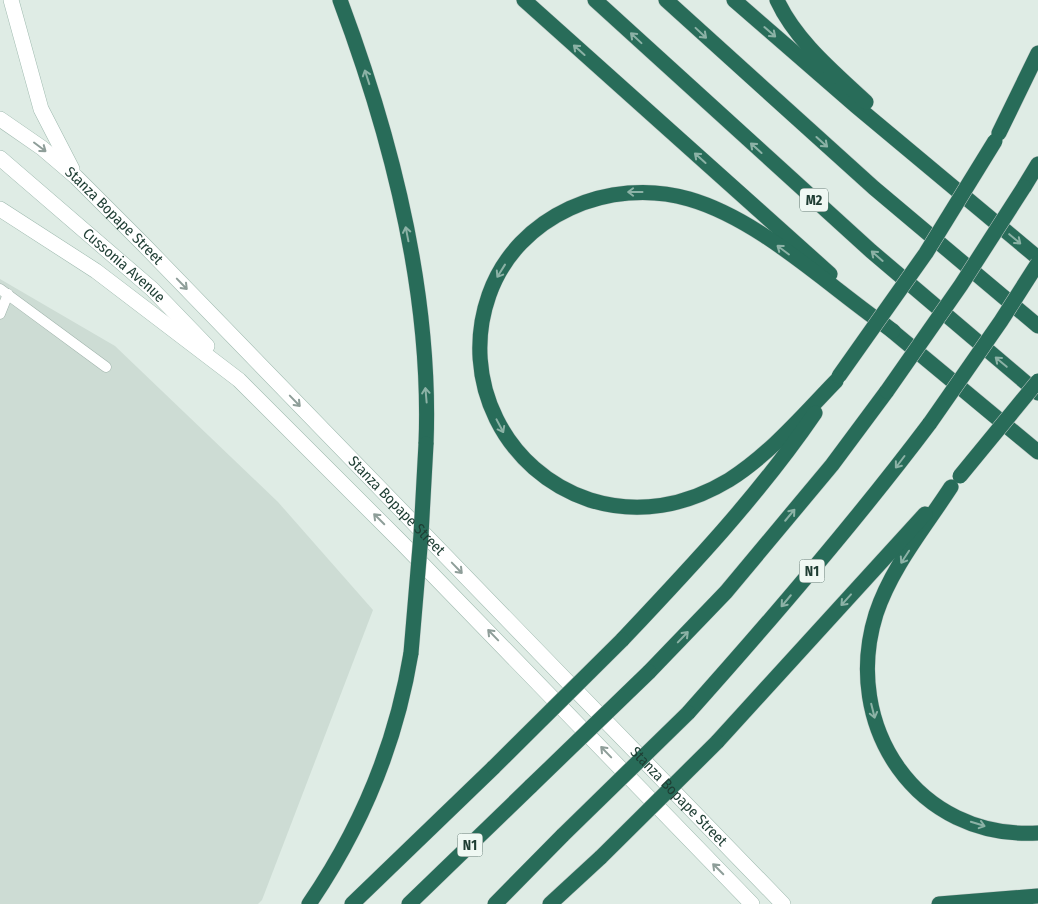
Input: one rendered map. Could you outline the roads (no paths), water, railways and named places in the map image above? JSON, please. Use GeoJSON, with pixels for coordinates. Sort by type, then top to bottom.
{"type":"FeatureCollection","features":[{"type":"Feature","properties":{"kind":"highway"},"geometry":{"type":"LineString","coordinates":[[310,904],[346,845],[376,780],[401,706],[411,653],[421,536],[426,444],[427,408],[417,300],[398,192],[378,113],[340,0]]}},
{"type":"Feature","properties":{"kind":"highway"},"geometry":{"type":"LineString","coordinates":[[524,0],[892,331],[1038,452]]}},
{"type":"Feature","properties":{"kind":"highway","name":"M2"},"geometry":{"type":"LineString","coordinates":[[595,0],[871,251],[1038,393]]}},
{"type":"Feature","properties":{"kind":"highway"},"geometry":{"type":"LineString","coordinates":[[666,0],[874,188],[1038,326]]}},
{"type":"Feature","properties":{"kind":"highway"},"geometry":{"type":"LineString","coordinates":[[734,0],[856,106],[1038,258]]}},
{"type":"Feature","properties":{"kind":"highway"},"geometry":{"type":"LineString","coordinates":[[777,0],[783,13],[814,52],[966,197]]}},
{"type":"Feature","properties":{"kind":"highway"},"geometry":{"type":"LineString","coordinates":[[997,137],[1038,53]]}},
{"type":"Feature","properties":{"kind":"highway"},"geometry":{"type":"LineString","coordinates":[[352,904],[622,640],[694,563],[768,476],[798,437],[926,253],[1038,72]]}},
{"type":"Feature","properties":{"kind":"highway","name":"N1"},"geometry":{"type":"LineString","coordinates":[[409,904],[649,672],[726,592],[832,465],[888,391],[961,285],[1038,164]]}},
{"type":"Feature","properties":{"kind":"highway"},"geometry":{"type":"LineString","coordinates":[[837,379],[772,446],[721,484],[688,498],[656,507],[621,507],[600,503],[559,488],[541,476],[517,452],[504,434],[494,415],[483,375],[480,353],[484,312],[489,294],[511,256],[542,224],[560,212],[587,200],[625,192],[646,192],[688,198],[743,222],[780,247],[892,331]]}},
{"type":"Feature","properties":{"kind":"highway","name":"N1"},"geometry":{"type":"LineString","coordinates":[[495,904],[688,713],[763,629],[864,509],[930,424],[1001,321],[1038,263]]}},
{"type":"Feature","properties":{"kind":"highway"},"geometry":{"type":"LineString","coordinates":[[550,904],[717,742],[956,481],[1038,381]]}},
{"type":"Feature","properties":{"kind":"highway"},"geometry":{"type":"LineString","coordinates":[[1005,426],[1038,457]]}},
{"type":"Feature","properties":{"kind":"highway"},"geometry":{"type":"LineString","coordinates":[[956,481],[900,565],[886,589],[876,614],[868,662],[868,689],[872,713],[894,764],[909,783],[930,802],[974,824],[1022,834],[1038,833]]}},
{"type":"Feature","properties":{"kind":"highway"},"geometry":{"type":"LineString","coordinates":[[939,904],[1038,896]]}},
{"type":"Feature","properties":{"kind":"main road"},"geometry":{"type":"LineString","coordinates":[[11,0],[41,109],[76,177]]}},
{"type":"Feature","properties":{"kind":"main road","name":"Stanza Bopape Street"},"geometry":{"type":"LineString","coordinates":[[0,119],[42,148],[76,177],[783,904]]}},
{"type":"Feature","properties":{"kind":"main road","name":"Cussonia Avenue"},"geometry":{"type":"LineString","coordinates":[[0,158],[152,290],[240,380]]}},
{"type":"Feature","properties":{"kind":"main road","name":"Stanza Bopape Street"},"geometry":{"type":"LineString","coordinates":[[0,209],[96,271],[240,380],[408,549],[752,904]]}},
{"type":"Feature","properties":{"kind":"lane"},"geometry":{"type":"LineString","coordinates":[[0,314],[4,292],[106,367]]}}]}
